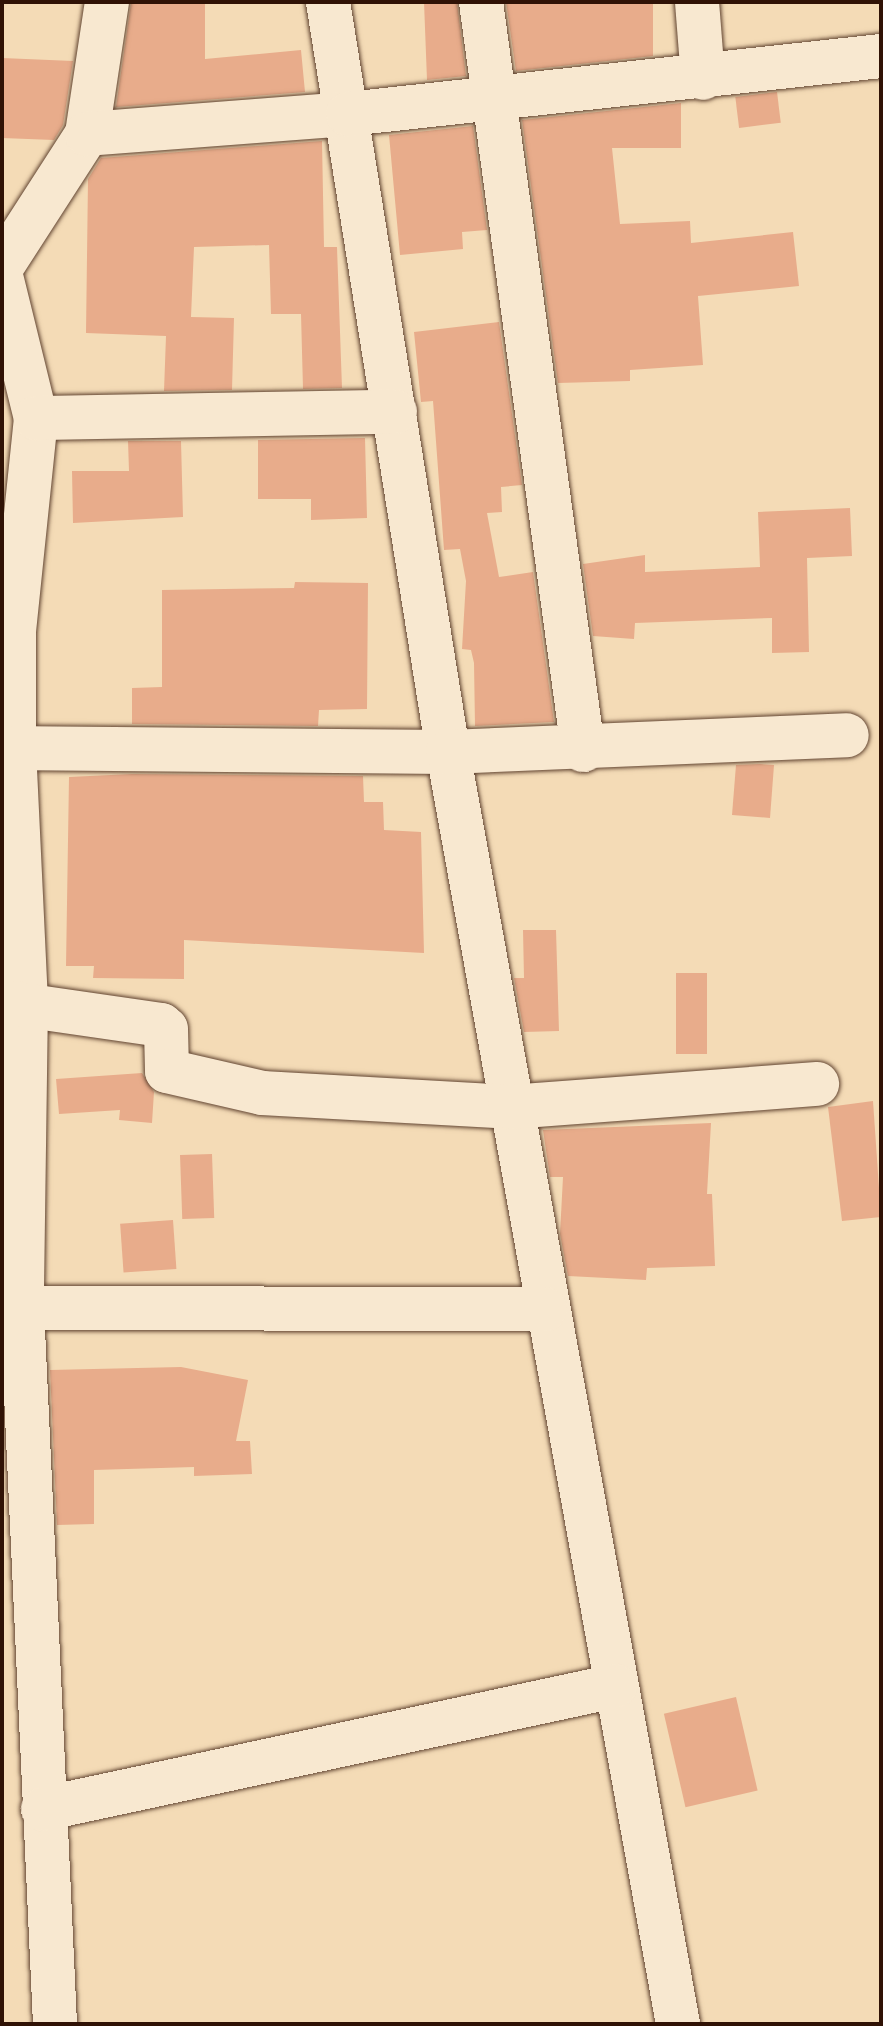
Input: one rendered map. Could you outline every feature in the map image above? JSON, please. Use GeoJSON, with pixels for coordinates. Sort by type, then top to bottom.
{"type":"FeatureCollection","features":[{"type":"Feature","properties":{"kind":"street"},"geometry":{"type":"LineString","coordinates":[[2,266],[87,134],[107,2]]}},
{"type":"Feature","properties":{"kind":"street"},"geometry":{"type":"LineString","coordinates":[[328,2],[448,752],[545,1309],[678,2024]]}},
{"type":"Feature","properties":{"kind":"street"},"geometry":{"type":"LineString","coordinates":[[481,2],[583,750]]}},
{"type":"Feature","properties":{"kind":"street"},"geometry":{"type":"LineString","coordinates":[[697,2],[703,78]]}},
{"type":"Feature","properties":{"kind":"street"},"geometry":{"type":"LineString","coordinates":[[87,134],[348,114],[493,96],[703,78],[881,56]]}},
{"type":"Feature","properties":{"kind":"street"},"geometry":{"type":"LineString","coordinates":[[2,280],[36,418],[14,517],[14,631],[8,748],[14,1002],[12,1308],[55,2024]]}},
{"type":"Feature","properties":{"kind":"street"},"geometry":{"type":"LineString","coordinates":[[36,418],[395,412]]}},
{"type":"Feature","properties":{"kind":"street"},"geometry":{"type":"LineString","coordinates":[[8,748],[448,752],[583,750],[847,735]]}},
{"type":"Feature","properties":{"kind":"street"},"geometry":{"type":"LineString","coordinates":[[14,1002],[161,1025],[166,1029],[167,1071],[262,1093],[510,1107],[817,1084]]}},
{"type":"Feature","properties":{"kind":"street"},"geometry":{"type":"LineString","coordinates":[[12,1308],[545,1309]]}},
{"type":"Feature","properties":{"kind":"street"},"geometry":{"type":"LineString","coordinates":[[43,1809],[615,1686]]}},
{"type":"Feature","properties":{"kind":"building"},"geometry":{"type":"Polygon","coordinates":[[[424,2],[457,2],[466,76],[427,80],[424,2]]]}},
{"type":"Feature","properties":{"kind":"building"},"geometry":{"type":"Polygon","coordinates":[[[506,2],[653,2],[653,56],[516,71],[506,2]]]}},
{"type":"Feature","properties":{"kind":"building"},"geometry":{"type":"Polygon","coordinates":[[[131,3],[205,3],[205,59],[301,50],[305,92],[116,107],[131,3]]]}},
{"type":"Feature","properties":{"kind":"building"},"geometry":{"type":"Polygon","coordinates":[[[2,58],[73,61],[63,125],[54,140],[2,138],[2,58]]]}},
{"type":"Feature","properties":{"kind":"building"},"geometry":{"type":"Polygon","coordinates":[[[777,92],[781,123],[739,128],[735,97],[777,92]]]}},
{"type":"Feature","properties":{"kind":"building"},"geometry":{"type":"Polygon","coordinates":[[[681,103],[681,148],[612,148],[620,224],[690,221],[691,243],[793,232],[799,286],[698,296],[703,365],[630,370],[630,381],[558,383],[522,120],[681,103]]]}},
{"type":"Feature","properties":{"kind":"building"},"geometry":{"type":"Polygon","coordinates":[[[473,126],[487,230],[462,232],[463,249],[400,255],[389,135],[473,126]]]}},
{"type":"Feature","properties":{"kind":"building"},"geometry":{"type":"Polygon","coordinates":[[[322,141],[324,247],[337,247],[342,388],[303,389],[301,314],[271,314],[269,245],[194,247],[191,317],[234,318],[232,390],[164,391],[166,336],[86,333],[88,179],[101,158],[322,141]]]}},
{"type":"Feature","properties":{"kind":"building"},"geometry":{"type":"Polygon","coordinates":[[[499,322],[522,485],[501,487],[502,512],[487,513],[499,577],[533,572],[554,722],[475,726],[474,663],[471,650],[462,649],[466,581],[460,549],[444,550],[433,401],[421,402],[414,332],[499,322]]]}},
{"type":"Feature","properties":{"kind":"building"},"geometry":{"type":"Polygon","coordinates":[[[365,438],[367,518],[311,520],[311,499],[258,499],[258,440],[365,438]]]}},
{"type":"Feature","properties":{"kind":"building"},"geometry":{"type":"Polygon","coordinates":[[[128,441],[181,441],[183,517],[73,523],[72,471],[129,471],[128,441]]]}},
{"type":"Feature","properties":{"kind":"building"},"geometry":{"type":"Polygon","coordinates":[[[850,508],[852,556],[807,558],[809,652],[772,653],[772,618],[635,623],[634,639],[593,636],[583,564],[645,555],[645,572],[760,567],[758,512],[850,508]]]}},
{"type":"Feature","properties":{"kind":"building"},"geometry":{"type":"Polygon","coordinates":[[[295,582],[368,583],[367,709],[319,710],[318,726],[132,724],[132,688],[162,687],[162,590],[294,588],[295,582]]]}},
{"type":"Feature","properties":{"kind":"building"},"geometry":{"type":"Polygon","coordinates":[[[736,765],[774,765],[770,818],[732,815],[736,765]]]}},
{"type":"Feature","properties":{"kind":"building"},"geometry":{"type":"Polygon","coordinates":[[[132,774],[363,776],[364,802],[383,802],[384,830],[421,832],[424,953],[184,940],[184,979],[93,978],[94,966],[66,966],[69,777],[132,774]]]}},
{"type":"Feature","properties":{"kind":"building"},"geometry":{"type":"Polygon","coordinates":[[[523,930],[556,930],[559,1031],[524,1032],[514,978],[524,978],[523,930]]]}},
{"type":"Feature","properties":{"kind":"building"},"geometry":{"type":"Polygon","coordinates":[[[676,973],[707,973],[707,1054],[676,1054],[676,973]]]}},
{"type":"Feature","properties":{"kind":"building"},"geometry":{"type":"Polygon","coordinates":[[[142,1073],[154,1092],[152,1123],[119,1120],[120,1110],[59,1114],[56,1079],[142,1073]]]}},
{"type":"Feature","properties":{"kind":"building"},"geometry":{"type":"Polygon","coordinates":[[[873,1101],[881,1217],[842,1221],[828,1107],[873,1101]]]}},
{"type":"Feature","properties":{"kind":"building"},"geometry":{"type":"Polygon","coordinates":[[[711,1123],[707,1194],[712,1194],[715,1266],[647,1268],[646,1280],[568,1276],[560,1234],[563,1177],[550,1177],[543,1130],[711,1123]]]}},
{"type":"Feature","properties":{"kind":"building"},"geometry":{"type":"Polygon","coordinates":[[[212,1154],[214,1218],[182,1219],[180,1155],[212,1154]]]}},
{"type":"Feature","properties":{"kind":"building"},"geometry":{"type":"Polygon","coordinates":[[[173,1220],[176,1269],[124,1273],[120,1224],[173,1220]]]}},
{"type":"Feature","properties":{"kind":"building"},"geometry":{"type":"Polygon","coordinates":[[[181,1367],[248,1380],[236,1441],[250,1441],[252,1474],[194,1476],[194,1467],[94,1470],[94,1524],[57,1525],[50,1370],[181,1367]]]}},
{"type":"Feature","properties":{"kind":"building"},"geometry":{"type":"Polygon","coordinates":[[[736,1697],[758,1791],[685,1807],[664,1714],[736,1697]]]}}]}
